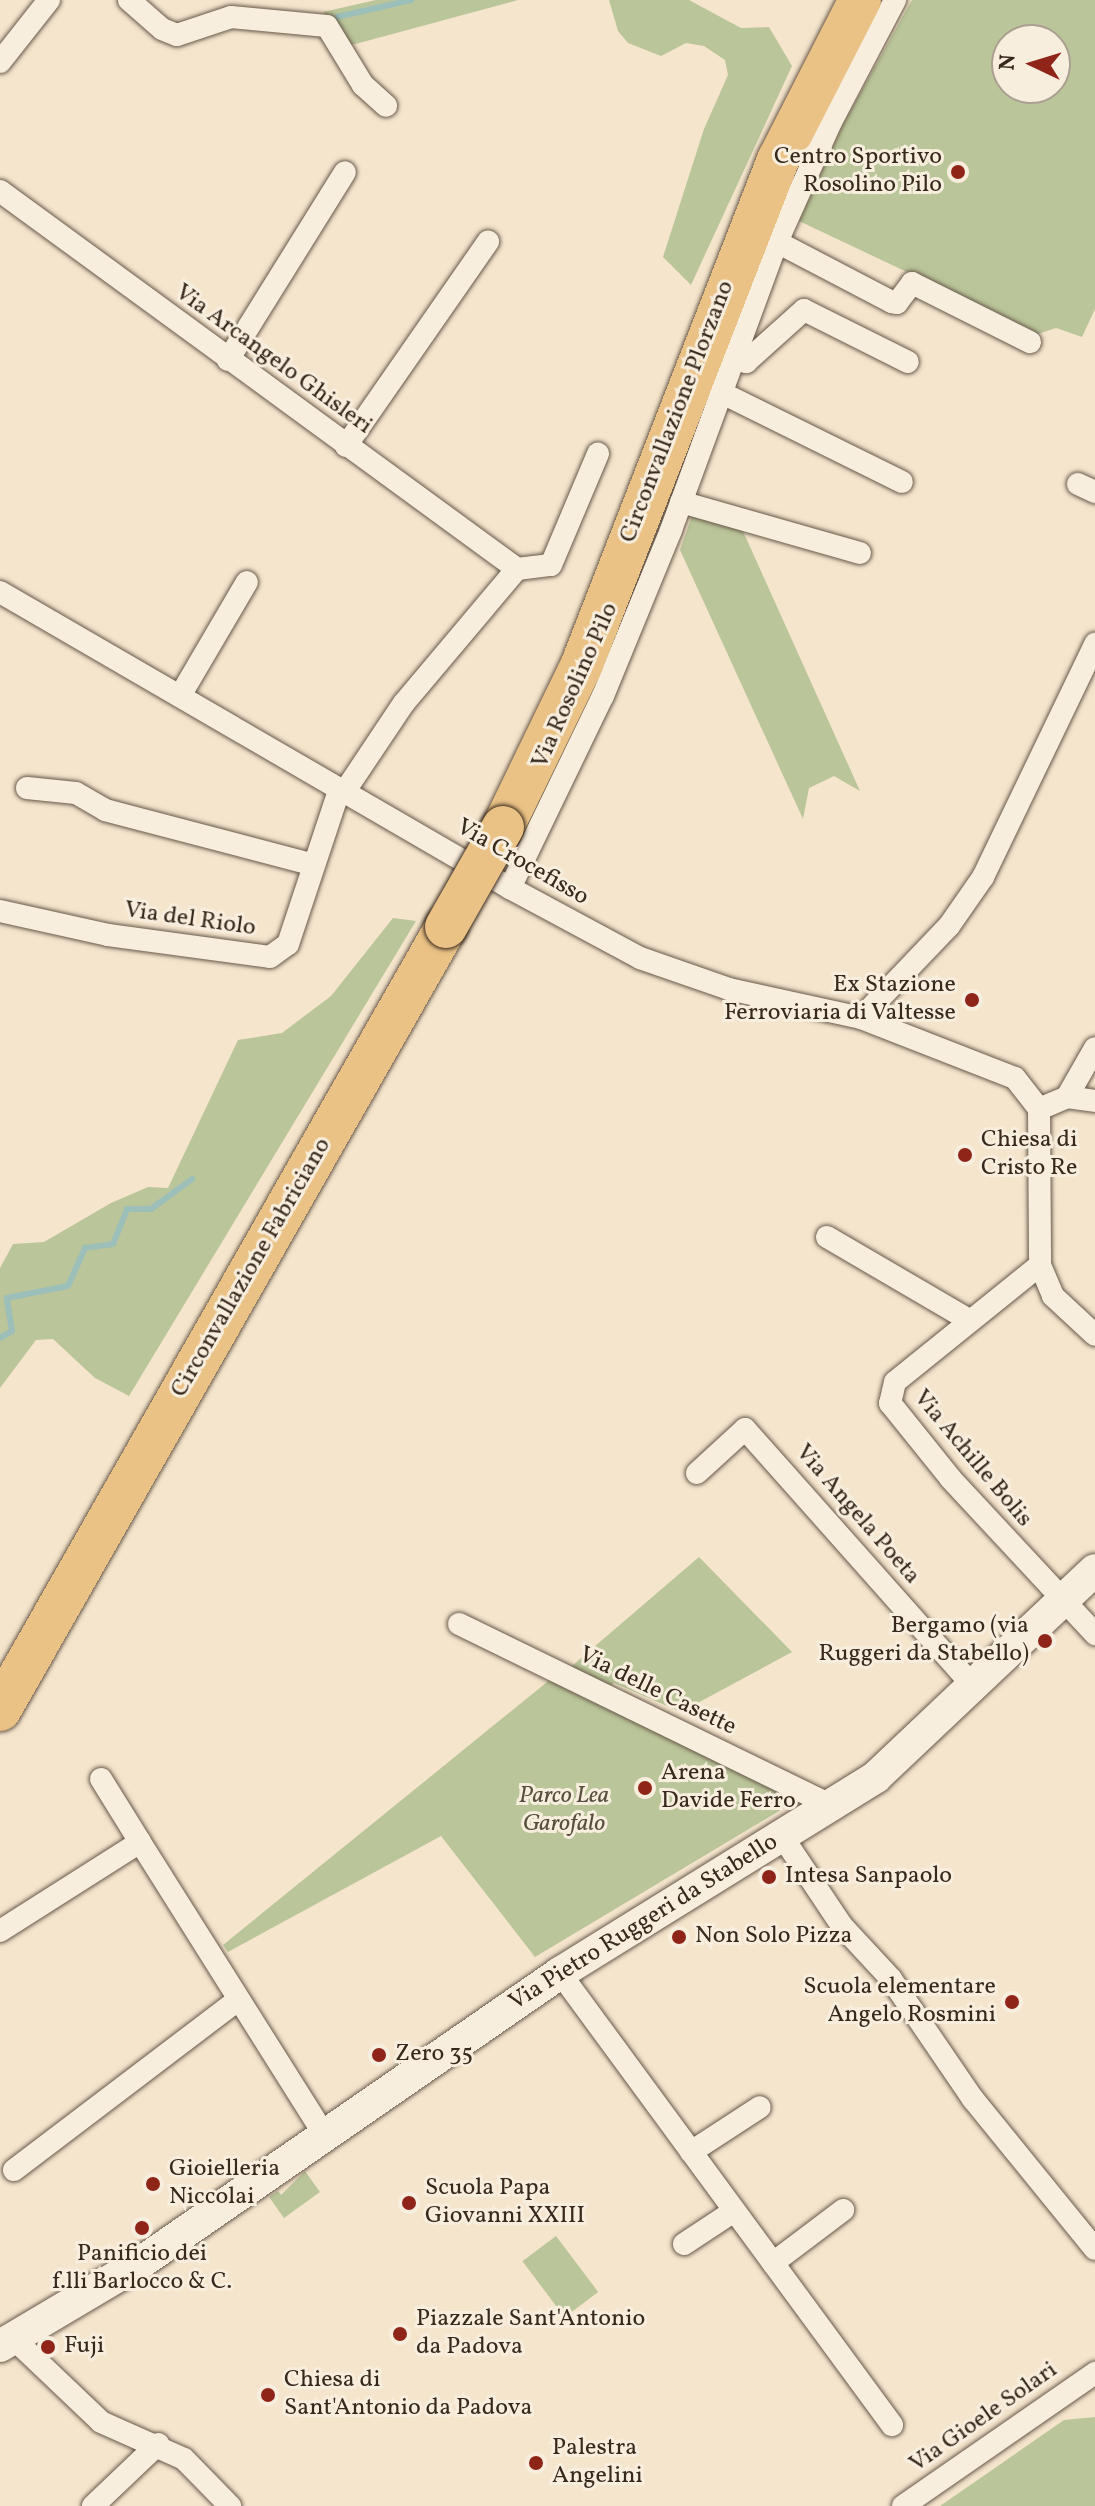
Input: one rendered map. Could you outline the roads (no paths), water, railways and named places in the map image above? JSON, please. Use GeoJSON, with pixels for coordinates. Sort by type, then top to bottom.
{"type":"FeatureCollection","features":[{"type":"Feature","properties":{"kind":"highway","name":"Circonvallazione Plorzano"},"geometry":{"type":"LineString","coordinates":[[494,823],[560,666],[761,149],[839,0]]}},
{"type":"Feature","properties":{"kind":"highway","name":"Circonvallazione Plorzano"},"geometry":{"type":"LineString","coordinates":[[494,823],[582,664],[762,197],[814,84],[860,0]]}},
{"type":"Feature","properties":{"kind":"highway","name":"Circonvallazione Fabriciano"},"geometry":{"type":"LineString","coordinates":[[0,1710],[494,823]]}},
{"type":"Feature","properties":{"kind":"highway","name":"Circonvallazione Fabriciano"},"geometry":{"type":"LineString","coordinates":[[0,1669],[438,923]]}},
{"type":"Feature","properties":{"kind":"street"},"geometry":{"type":"LineString","coordinates":[[0,62],[49,0]]}},
{"type":"Feature","properties":{"kind":"street"},"geometry":{"type":"LineString","coordinates":[[129,0],[162,29],[177,35],[231,17],[327,26],[363,85],[386,106]]}},
{"type":"Feature","properties":{"kind":"street","name":"Via Rosolino Pilo"},"geometry":{"type":"LineString","coordinates":[[510,888],[603,696],[681,502],[718,391],[777,242],[831,122],[895,0]]}},
{"type":"Feature","properties":{"kind":"street"},"geometry":{"type":"LineString","coordinates":[[228,360],[345,172]]}},
{"type":"Feature","properties":{"kind":"street","name":"Via Arcangelo Ghisleri"},"geometry":{"type":"LineString","coordinates":[[0,191],[517,569]]}},
{"type":"Feature","properties":{"kind":"street"},"geometry":{"type":"LineString","coordinates":[[346,446],[488,242]]}},
{"type":"Feature","properties":{"kind":"street"},"geometry":{"type":"LineString","coordinates":[[777,242],[892,302],[897,303],[912,283],[1030,342]]}},
{"type":"Feature","properties":{"kind":"street"},"geometry":{"type":"LineString","coordinates":[[732,358],[746,362],[804,310],[908,362]]}},
{"type":"Feature","properties":{"kind":"street"},"geometry":{"type":"LineString","coordinates":[[718,391],[902,482]]}},
{"type":"Feature","properties":{"kind":"street"},"geometry":{"type":"LineString","coordinates":[[342,789],[404,703],[517,569],[551,565],[598,454]]}},
{"type":"Feature","properties":{"kind":"street"},"geometry":{"type":"LineString","coordinates":[[681,502],[860,553]]}},
{"type":"Feature","properties":{"kind":"street"},"geometry":{"type":"LineString","coordinates":[[180,696],[247,582]]}},
{"type":"Feature","properties":{"kind":"street","name":"Via Crocefisso"},"geometry":{"type":"LineString","coordinates":[[0,592],[510,888],[640,958],[729,989],[861,1018],[1015,1078],[1039,1109]]}},
{"type":"Feature","properties":{"kind":"street"},"geometry":{"type":"LineString","coordinates":[[861,1018],[949,926],[983,877],[1095,644]]}},
{"type":"Feature","properties":{"kind":"street"},"geometry":{"type":"LineString","coordinates":[[27,788],[76,793],[105,810],[314,865]]}},
{"type":"Feature","properties":{"kind":"street","name":"Via del Riolo"},"geometry":{"type":"LineString","coordinates":[[0,911],[108,935],[270,957],[288,944],[342,789]]}},
{"type":"Feature","properties":{"kind":"street"},"geometry":{"type":"LineString","coordinates":[[1067,1097],[1095,1048]]}},
{"type":"Feature","properties":{"kind":"street"},"geometry":{"type":"LineString","coordinates":[[1095,1101],[1067,1097],[1039,1109],[1040,1265],[1053,1296],[1095,1335]]}},
{"type":"Feature","properties":{"kind":"street"},"geometry":{"type":"LineString","coordinates":[[827,1237],[969,1320]]}},
{"type":"Feature","properties":{"kind":"street","name":"Via Achille Bolis"},"geometry":{"type":"LineString","coordinates":[[1040,1265],[895,1382],[890,1403],[1083,1587]]}},
{"type":"Feature","properties":{"kind":"street","name":"Via Angela Poeta"},"geometry":{"type":"LineString","coordinates":[[697,1473],[745,1429],[972,1685]]}},
{"type":"Feature","properties":{"kind":"street"},"geometry":{"type":"LineString","coordinates":[[1083,1587],[1094,1629]]}},
{"type":"Feature","properties":{"kind":"street","name":"Via Pietro Ruggeri da Stabello"},"geometry":{"type":"LineString","coordinates":[[8,2343],[143,2261],[560,1973],[876,1777],[972,1685],[1083,1587]]}},
{"type":"Feature","properties":{"kind":"street","name":"Via delle Casette"},"geometry":{"type":"LineString","coordinates":[[459,1624],[832,1806]]}},
{"type":"Feature","properties":{"kind":"street"},"geometry":{"type":"LineString","coordinates":[[101,1779],[325,2136]]}},
{"type":"Feature","properties":{"kind":"street"},"geometry":{"type":"LineString","coordinates":[[782,1836],[842,1926],[891,1979],[973,2099],[1095,2249]]}},
{"type":"Feature","properties":{"kind":"street"},"geometry":{"type":"LineString","coordinates":[[0,1931],[140,1842]]}},
{"type":"Feature","properties":{"kind":"street"},"geometry":{"type":"LineString","coordinates":[[560,1973],[892,2425]]}},
{"type":"Feature","properties":{"kind":"street"},"geometry":{"type":"LineString","coordinates":[[14,2170],[238,2000]]}},
{"type":"Feature","properties":{"kind":"street"},"geometry":{"type":"LineString","coordinates":[[691,2152],[760,2107]]}},
{"type":"Feature","properties":{"kind":"street"},"geometry":{"type":"LineString","coordinates":[[773,2263],[843,2210]]}},
{"type":"Feature","properties":{"kind":"street"},"geometry":{"type":"LineString","coordinates":[[684,2244],[734,2211]]}},
{"type":"Feature","properties":{"kind":"street"},"geometry":{"type":"LineString","coordinates":[[8,2343],[101,2422],[158,2444],[184,2459],[230,2506]]}},
{"type":"Feature","properties":{"kind":"street","name":"Via Gioele Solari"},"geometry":{"type":"LineString","coordinates":[[903,2506],[1095,2373]]}},
{"type":"Feature","properties":{"kind":"street"},"geometry":{"type":"LineString","coordinates":[[93,2506],[158,2444]]}},
{"type":"Feature","properties":{"kind":"waterway"},"geometry":{"type":"LineString","coordinates":[[337,17],[411,0]]}},
{"type":"Feature","properties":{"kind":"waterway"},"geometry":{"type":"LineString","coordinates":[[0,1338],[12,1331],[7,1298],[68,1286],[85,1248],[113,1244],[127,1209],[151,1209],[192,1179]]}},
{"type":"Feature","properties":{"kind":"place","name":"Centro Sportivo Rosolino Pilo"},"geometry":{"type":"Point","coordinates":[958,172]}},
{"type":"Feature","properties":{"kind":"place","name":"Ex Stazione Ferroviaria di Valtesse"},"geometry":{"type":"Point","coordinates":[972,1000]}},
{"type":"Feature","properties":{"kind":"place","name":"Chiesa di Cristo Re"},"geometry":{"type":"Point","coordinates":[965,1155]}},
{"type":"Feature","properties":{"kind":"place","name":"Bergamo (via Ruggeri da Stabello)"},"geometry":{"type":"Point","coordinates":[1045,1641]}},
{"type":"Feature","properties":{"kind":"place","name":"Arena Davide Ferro"},"geometry":{"type":"Point","coordinates":[645,1788]}},
{"type":"Feature","properties":{"kind":"place","name":"Intesa Sanpaolo"},"geometry":{"type":"Point","coordinates":[769,1877]}},
{"type":"Feature","properties":{"kind":"place","name":"Non Solo Pizza"},"geometry":{"type":"Point","coordinates":[679,1937]}},
{"type":"Feature","properties":{"kind":"place","name":"Scuola elementare Angelo Rosmini"},"geometry":{"type":"Point","coordinates":[1012,2002]}},
{"type":"Feature","properties":{"kind":"place","name":"Zero 35"},"geometry":{"type":"Point","coordinates":[379,2055]}},
{"type":"Feature","properties":{"kind":"place","name":"Gioielleria Niccolai"},"geometry":{"type":"Point","coordinates":[153,2184]}},
{"type":"Feature","properties":{"kind":"place","name":"Scuola Papa Giovanni XXIII"},"geometry":{"type":"Point","coordinates":[409,2203]}},
{"type":"Feature","properties":{"kind":"place","name":"Panificio dei f.lli Barlocco & C."},"geometry":{"type":"Point","coordinates":[142,2228]}},
{"type":"Feature","properties":{"kind":"place","name":"Piazzale Sant'Antonio da Padova"},"geometry":{"type":"Point","coordinates":[400,2334]}},
{"type":"Feature","properties":{"kind":"place","name":"Fuji"},"geometry":{"type":"Point","coordinates":[48,2347]}},
{"type":"Feature","properties":{"kind":"place","name":"Chiesa di Sant'Antonio da Padova"},"geometry":{"type":"Point","coordinates":[268,2395]}},
{"type":"Feature","properties":{"kind":"place","name":"Palestra Angelini"},"geometry":{"type":"Point","coordinates":[536,2463]}},
{"type":"Feature","properties":{"kind":"park label","name":"Parco Lea Garofalo"},"geometry":{"type":"Point","coordinates":[564,1811]}}]}
